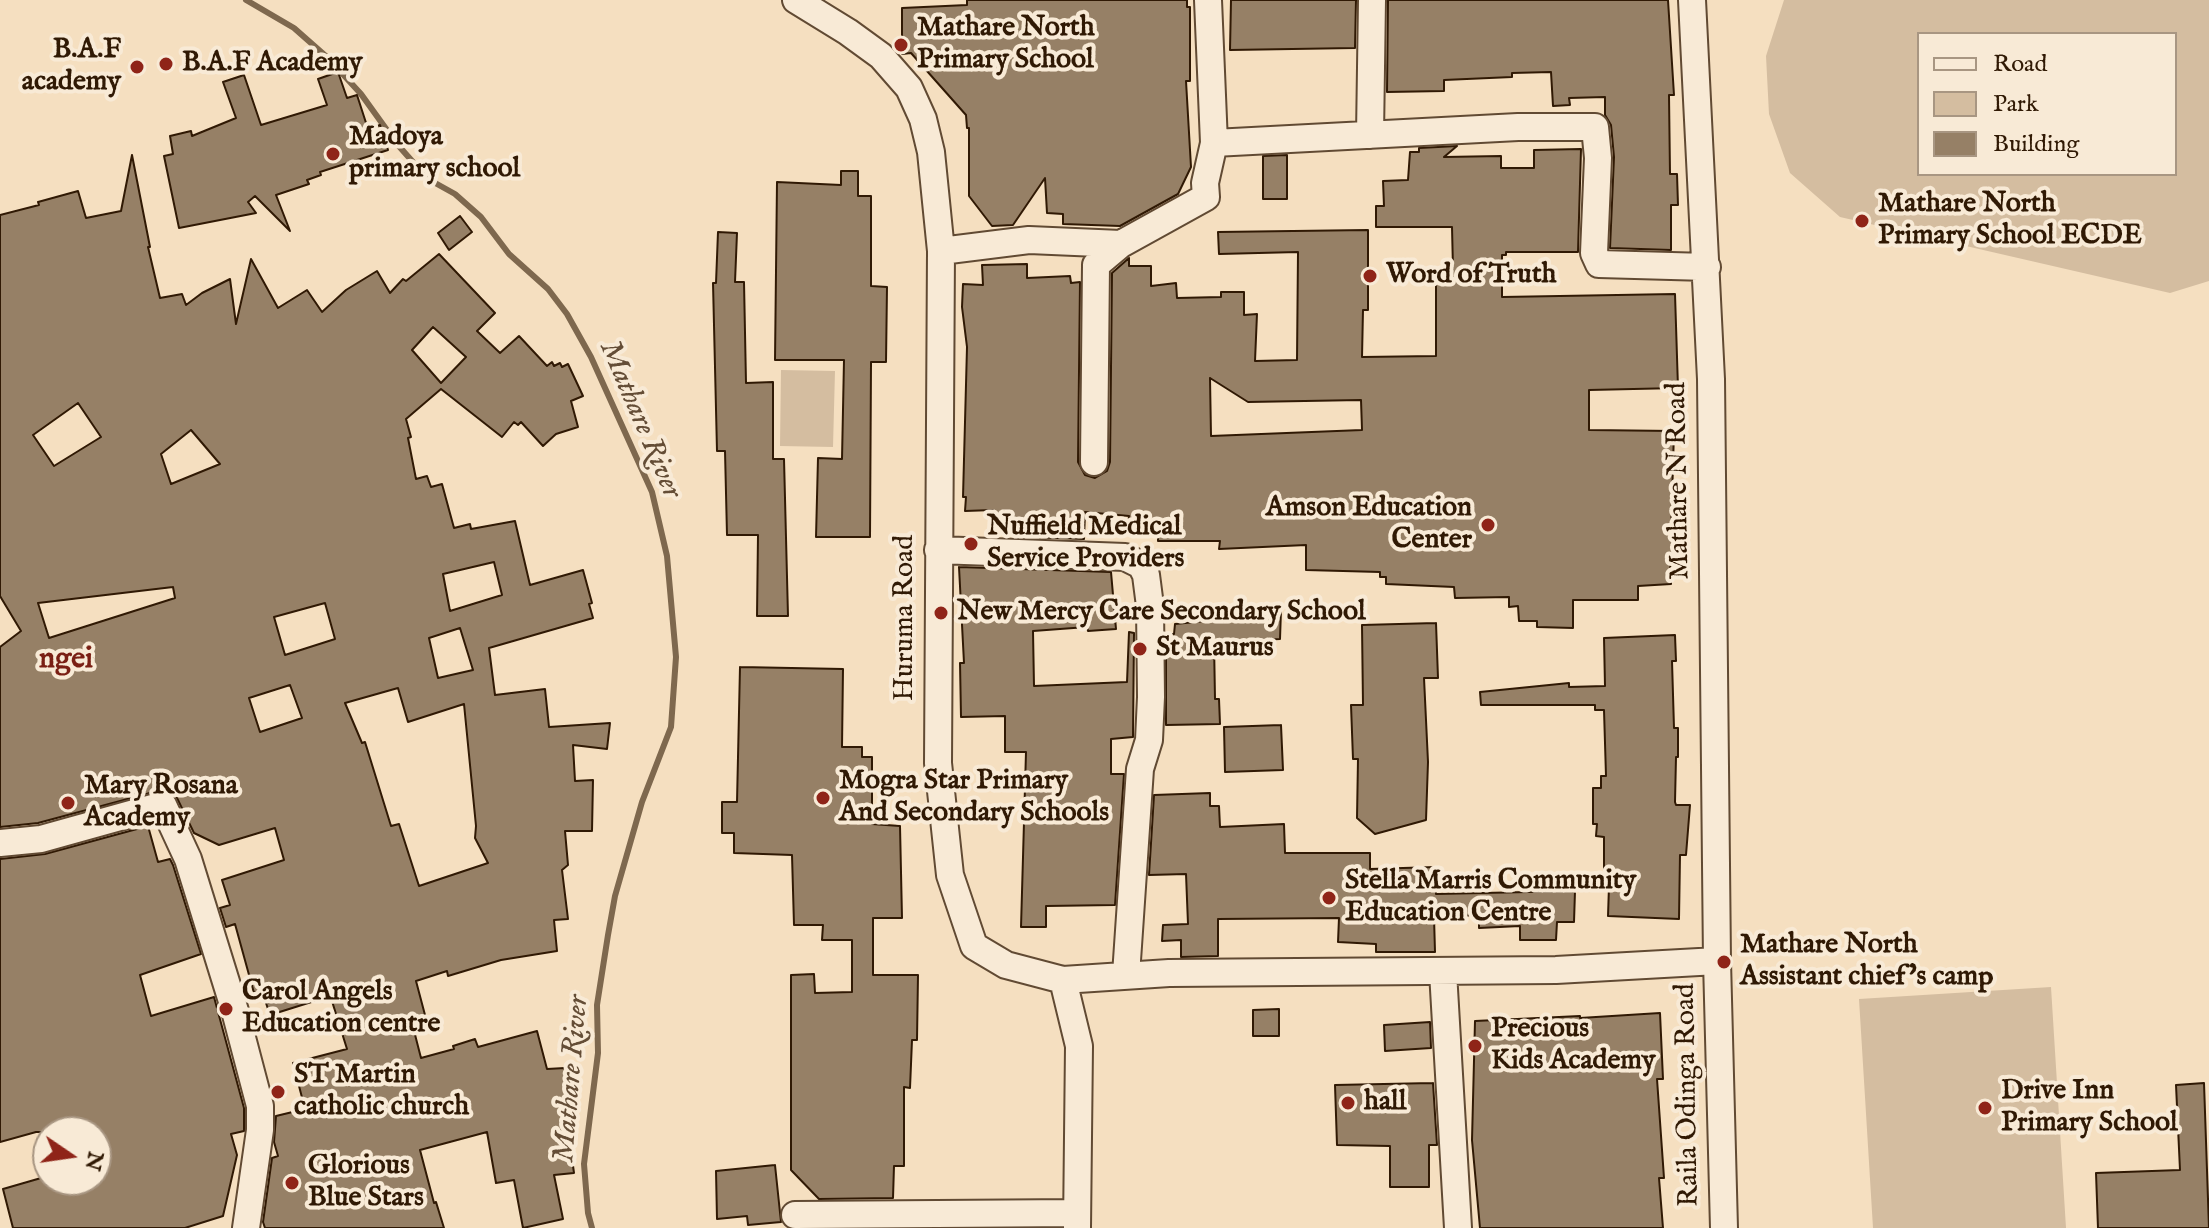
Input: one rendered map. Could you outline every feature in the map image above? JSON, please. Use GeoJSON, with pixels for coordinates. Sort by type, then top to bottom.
{"type":"FeatureCollection","features":[{"type":"Feature","properties":{"kind":"street","name":"Huruma Road"},"geometry":{"type":"LineString","coordinates":[[796,0],[881,56],[909,88],[923,119],[931,152],[941,251],[938,763],[950,875],[974,946],[1006,965],[1063,980],[1169,973],[1556,970],[1717,961]]}},
{"type":"Feature","properties":{"kind":"street"},"geometry":{"type":"LineString","coordinates":[[1094,462],[1096,265],[1121,244],[1206,197],[1205,183],[1214,143],[1208,0]]}},
{"type":"Feature","properties":{"kind":"street"},"geometry":{"type":"LineString","coordinates":[[1370,135],[1372,0]]}},
{"type":"Feature","properties":{"kind":"street","name":"Mathare N Road"},"geometry":{"type":"LineString","coordinates":[[1692,0],[1711,379],[1717,961]]}},
{"type":"Feature","properties":{"kind":"street"},"geometry":{"type":"LineString","coordinates":[[1214,143],[1518,127],[1595,127],[1598,158],[1594,253],[1599,264],[1707,267]]}},
{"type":"Feature","properties":{"kind":"street"},"geometry":{"type":"LineString","coordinates":[[941,251],[1029,240],[1121,244]]}},
{"type":"Feature","properties":{"kind":"street"},"geometry":{"type":"LineString","coordinates":[[938,550],[1125,557],[1141,565],[1146,575],[1150,606],[1149,740],[1140,769],[1126,975]]}},
{"type":"Feature","properties":{"kind":"street"},"geometry":{"type":"LineString","coordinates":[[0,843],[41,839],[163,805],[188,859],[235,1011],[260,1106],[260,1130],[246,1228]]}},
{"type":"Feature","properties":{"kind":"street","name":"Raila Odinga Road"},"geometry":{"type":"LineString","coordinates":[[1717,961],[1724,1228]]}},
{"type":"Feature","properties":{"kind":"street"},"geometry":{"type":"LineString","coordinates":[[1443,972],[1458,1228]]}},
{"type":"Feature","properties":{"kind":"street"},"geometry":{"type":"LineString","coordinates":[[795,1215],[1077,1221],[1079,1046],[1063,980]]}},
{"type":"Feature","properties":{"kind":"green space"},"geometry":{"type":"Polygon","coordinates":[[[1784,0],[2209,0],[2209,281],[2170,293],[1840,217],[1790,173],[1769,114],[1766,56],[1784,0]]]}},
{"type":"Feature","properties":{"kind":"green space"},"geometry":{"type":"Polygon","coordinates":[[[781,370],[835,371],[833,447],[780,446],[781,370]]]}},
{"type":"Feature","properties":{"kind":"green space"},"geometry":{"type":"Polygon","coordinates":[[[2051,987],[2066,1228],[1873,1228],[1859,999],[2051,987]]]}},
{"type":"Feature","properties":{"kind":"building"},"geometry":{"type":"Polygon","coordinates":[[[967,0],[1187,0],[1187,7],[1190,7],[1190,81],[1186,81],[1191,167],[1178,194],[1120,226],[1063,224],[1063,214],[1047,213],[1045,178],[1013,225],[992,226],[969,196],[969,128],[966,115],[911,53],[902,54],[902,8],[967,5],[967,0]]]}},
{"type":"Feature","properties":{"kind":"building"},"geometry":{"type":"Polygon","coordinates":[[[1231,0],[1356,0],[1355,48],[1230,50],[1231,0]]]}},
{"type":"Feature","properties":{"kind":"building"},"geometry":{"type":"Polygon","coordinates":[[[1388,0],[1668,0],[1674,95],[1669,95],[1670,174],[1677,174],[1678,205],[1671,205],[1671,250],[1610,248],[1614,157],[1611,125],[1605,115],[1605,97],[1569,98],[1570,105],[1553,106],[1551,72],[1444,80],[1444,91],[1387,92],[1388,0]]]}},
{"type":"Feature","properties":{"kind":"building"},"geometry":{"type":"Polygon","coordinates":[[[338,72],[347,98],[357,95],[368,129],[380,125],[388,150],[320,172],[321,175],[307,180],[309,184],[276,195],[290,231],[255,196],[248,202],[256,213],[179,228],[164,156],[173,154],[170,136],[191,131],[192,136],[236,118],[223,82],[244,75],[261,125],[327,105],[318,79],[338,72]]]}},
{"type":"Feature","properties":{"kind":"building"},"geometry":{"type":"Polygon","coordinates":[[[1457,146],[1444,157],[1501,156],[1501,168],[1534,168],[1534,150],[1581,149],[1578,252],[1506,252],[1502,255],[1502,297],[1675,294],[1678,388],[1589,390],[1589,430],[1674,431],[1671,533],[1675,533],[1675,558],[1670,559],[1671,584],[1638,586],[1638,600],[1573,600],[1573,628],[1537,627],[1537,621],[1519,621],[1518,606],[1509,607],[1509,597],[1455,598],[1454,587],[1386,584],[1386,577],[1380,577],[1380,572],[1306,570],[1306,545],[1219,549],[1220,541],[1158,541],[1158,529],[1128,526],[1129,516],[1085,512],[1084,539],[1025,537],[1025,527],[993,528],[993,510],[965,511],[967,347],[962,307],[963,284],[983,285],[982,265],[1027,264],[1027,278],[1070,276],[1071,283],[1080,282],[1078,462],[1085,475],[1095,478],[1107,471],[1110,462],[1112,273],[1129,258],[1129,266],[1151,266],[1151,286],[1176,283],[1177,298],[1221,297],[1221,292],[1244,292],[1244,315],[1257,314],[1255,361],[1297,360],[1298,252],[1219,254],[1218,232],[1368,230],[1368,310],[1363,310],[1362,357],[1436,356],[1436,269],[1453,269],[1452,227],[1376,227],[1376,206],[1384,206],[1383,181],[1408,180],[1410,152],[1419,152],[1419,148],[1457,146]],[[1210,378],[1211,436],[1362,430],[1361,400],[1248,402],[1210,378]]]}},
{"type":"Feature","properties":{"kind":"building"},"geometry":{"type":"Polygon","coordinates":[[[132,155],[160,298],[182,294],[186,305],[230,279],[236,324],[251,259],[278,308],[307,290],[322,312],[346,290],[377,271],[390,293],[403,279],[406,281],[439,254],[495,313],[477,331],[500,353],[519,336],[547,366],[552,362],[554,366],[560,363],[562,367],[568,364],[583,396],[571,401],[578,427],[556,434],[543,446],[521,422],[518,425],[514,422],[502,437],[441,389],[406,419],[416,479],[427,476],[431,487],[442,484],[454,528],[470,524],[471,529],[515,521],[530,585],[583,570],[592,603],[589,604],[593,618],[489,648],[495,695],[545,689],[549,727],[610,723],[607,749],[573,745],[575,781],[593,780],[592,831],[565,831],[568,865],[562,870],[568,919],[554,920],[557,951],[501,960],[448,976],[447,971],[416,981],[425,1015],[411,1019],[421,1058],[454,1049],[453,1046],[475,1039],[478,1047],[537,1031],[547,1069],[565,1068],[574,1173],[554,1175],[563,1219],[523,1228],[514,1180],[496,1183],[487,1132],[420,1150],[444,1228],[265,1228],[263,1222],[272,1158],[278,1156],[274,1142],[276,1116],[305,1109],[293,1063],[347,1049],[331,998],[270,1015],[262,991],[254,993],[235,924],[226,927],[220,908],[230,905],[222,880],[284,860],[275,828],[219,845],[194,833],[177,798],[165,789],[38,823],[0,827],[0,647],[21,631],[0,596],[0,215],[78,191],[86,218],[121,211],[132,155]],[[433,327],[412,350],[441,383],[466,357],[433,327]],[[78,403],[33,435],[54,466],[101,437],[78,403]],[[191,430],[161,454],[171,484],[220,464],[191,430]],[[494,562],[443,574],[450,611],[502,595],[494,562]],[[173,587],[38,603],[49,638],[175,598],[173,587]],[[325,603],[274,617],[285,655],[335,639],[325,603]],[[460,628],[429,638],[438,678],[473,670],[460,628]],[[290,685],[249,698],[260,732],[302,718],[290,685]],[[398,688],[345,703],[362,743],[365,742],[391,826],[399,824],[419,886],[488,863],[475,838],[464,704],[408,722],[398,688]]]}},
{"type":"Feature","properties":{"kind":"building"},"geometry":{"type":"Polygon","coordinates":[[[1287,155],[1287,199],[1263,199],[1263,156],[1287,155]]]}},
{"type":"Feature","properties":{"kind":"building"},"geometry":{"type":"Polygon","coordinates":[[[841,171],[858,171],[858,196],[871,196],[871,286],[887,287],[886,362],[871,362],[870,537],[816,537],[818,458],[842,459],[844,360],[775,360],[777,182],[841,185],[841,171]]]}},
{"type":"Feature","properties":{"kind":"building"},"geometry":{"type":"Polygon","coordinates":[[[460,216],[472,232],[449,250],[438,233],[460,216]]]}},
{"type":"Feature","properties":{"kind":"building"},"geometry":{"type":"Polygon","coordinates":[[[718,232],[737,233],[735,282],[744,282],[746,383],[773,382],[773,459],[784,459],[788,616],[757,616],[758,535],[727,535],[725,451],[717,451],[713,283],[716,283],[718,232]]]}},
{"type":"Feature","properties":{"kind":"building"},"geometry":{"type":"Polygon","coordinates":[[[959,567],[1111,572],[1116,629],[1088,631],[1087,627],[1033,631],[1034,686],[1127,682],[1129,632],[1134,633],[1133,737],[1111,739],[1111,774],[1124,774],[1115,905],[1046,906],[1046,927],[1021,927],[1026,752],[1005,752],[1005,716],[961,717],[960,663],[964,663],[959,567]]]}},
{"type":"Feature","properties":{"kind":"building"},"geometry":{"type":"Polygon","coordinates":[[[1225,608],[1281,610],[1280,639],[1214,642],[1215,699],[1219,699],[1220,724],[1166,725],[1166,634],[1174,634],[1175,624],[1226,619],[1225,608]]]}},
{"type":"Feature","properties":{"kind":"building"},"geometry":{"type":"Polygon","coordinates":[[[1436,623],[1438,678],[1424,678],[1428,762],[1426,820],[1375,834],[1357,818],[1358,759],[1353,759],[1351,705],[1363,705],[1362,625],[1436,623]]]}},
{"type":"Feature","properties":{"kind":"building"},"geometry":{"type":"Polygon","coordinates":[[[1675,635],[1676,661],[1672,661],[1678,757],[1675,802],[1676,805],[1690,805],[1686,855],[1680,855],[1679,919],[1608,916],[1609,886],[1604,886],[1604,837],[1596,836],[1597,824],[1593,824],[1593,788],[1601,788],[1601,776],[1606,776],[1604,710],[1595,710],[1595,705],[1481,705],[1480,692],[1569,683],[1569,687],[1605,686],[1604,638],[1675,635]]]}},
{"type":"Feature","properties":{"kind":"building"},"geometry":{"type":"Polygon","coordinates":[[[740,667],[843,669],[842,747],[862,747],[862,757],[872,757],[872,824],[900,826],[902,918],[873,918],[873,975],[918,975],[917,1040],[912,1040],[910,1088],[904,1087],[904,1166],[894,1166],[893,1198],[819,1199],[791,1170],[791,975],[814,974],[815,993],[852,992],[852,940],[822,940],[823,925],[794,925],[792,855],[734,853],[734,833],[722,833],[722,802],[737,802],[740,667]]]}},
{"type":"Feature","properties":{"kind":"building"},"geometry":{"type":"Polygon","coordinates":[[[1281,725],[1283,770],[1225,772],[1224,727],[1281,725]]]}},
{"type":"Feature","properties":{"kind":"building"},"geometry":{"type":"Polygon","coordinates":[[[1210,793],[1210,806],[1219,806],[1220,827],[1284,824],[1285,853],[1370,853],[1370,869],[1436,867],[1436,894],[1575,891],[1574,922],[1557,922],[1556,940],[1520,940],[1520,926],[1479,928],[1479,915],[1434,917],[1435,952],[1376,952],[1376,944],[1338,942],[1339,918],[1218,919],[1218,956],[1181,957],[1181,940],[1162,941],[1163,925],[1188,924],[1186,874],[1149,875],[1154,795],[1210,793]]]}},
{"type":"Feature","properties":{"kind":"building"},"geometry":{"type":"Polygon","coordinates":[[[148,826],[158,862],[170,859],[173,865],[201,954],[140,975],[151,1016],[214,997],[244,1108],[244,1131],[231,1134],[237,1155],[223,1216],[185,1228],[13,1228],[3,1189],[32,1181],[32,1196],[112,1196],[112,1116],[32,1116],[32,1133],[0,1142],[0,859],[45,854],[148,826]]]}},
{"type":"Feature","properties":{"kind":"building"},"geometry":{"type":"Polygon","coordinates":[[[1279,1009],[1279,1036],[1253,1036],[1253,1010],[1279,1009]]]}},
{"type":"Feature","properties":{"kind":"building"},"geometry":{"type":"Polygon","coordinates":[[[1660,1013],[1663,1079],[1657,1079],[1664,1178],[1659,1178],[1663,1228],[1480,1228],[1472,1140],[1475,1021],[1660,1013]]]}},
{"type":"Feature","properties":{"kind":"building"},"geometry":{"type":"Polygon","coordinates":[[[1430,1022],[1431,1048],[1385,1051],[1384,1025],[1430,1022]]]}},
{"type":"Feature","properties":{"kind":"building"},"geometry":{"type":"Polygon","coordinates":[[[1433,1083],[1437,1145],[1429,1145],[1429,1187],[1390,1187],[1390,1146],[1337,1145],[1335,1085],[1433,1083]]]}},
{"type":"Feature","properties":{"kind":"building"},"geometry":{"type":"Polygon","coordinates":[[[2204,1083],[2209,1228],[2098,1228],[2096,1173],[2180,1170],[2176,1085],[2204,1083]]]}},
{"type":"Feature","properties":{"kind":"building"},"geometry":{"type":"Polygon","coordinates":[[[775,1165],[781,1222],[748,1225],[747,1216],[717,1219],[716,1171],[775,1165]]]}},
{"type":"Feature","properties":{"kind":"waterway","name":"Mathare River"},"geometry":{"type":"LineString","coordinates":[[246,0],[294,28],[328,58],[361,94],[397,144],[428,179],[455,194],[481,217],[509,254],[548,289],[567,314],[591,357],[652,492],[667,556],[676,657],[671,727],[642,802],[615,896],[608,935],[597,1005],[598,1053],[584,1164],[592,1228]]}},
{"type":"Feature","properties":{"kind":"place","name":"Mathare North Primary School"},"geometry":{"type":"Point","coordinates":[901,45]}},
{"type":"Feature","properties":{"kind":"place","name":"B.A.F Academy"},"geometry":{"type":"Point","coordinates":[166,64]}},
{"type":"Feature","properties":{"kind":"place","name":"B.A.F academy"},"geometry":{"type":"Point","coordinates":[137,67]}},
{"type":"Feature","properties":{"kind":"place","name":"Madoya primary school"},"geometry":{"type":"Point","coordinates":[333,154]}},
{"type":"Feature","properties":{"kind":"place","name":"Mathare North Primary School ECDE"},"geometry":{"type":"Point","coordinates":[1862,221]}},
{"type":"Feature","properties":{"kind":"place","name":"Word of Truth"},"geometry":{"type":"Point","coordinates":[1370,276]}},
{"type":"Feature","properties":{"kind":"place","name":"Amson Education Center"},"geometry":{"type":"Point","coordinates":[1488,525]}},
{"type":"Feature","properties":{"kind":"place","name":"Nuffield Medical Service Providers"},"geometry":{"type":"Point","coordinates":[971,544]}},
{"type":"Feature","properties":{"kind":"place","name":"New Mercy Care Secondary School"},"geometry":{"type":"Point","coordinates":[941,613]}},
{"type":"Feature","properties":{"kind":"place","name":"St Maurus"},"geometry":{"type":"Point","coordinates":[1140,649]}},
{"type":"Feature","properties":{"kind":"place","name":"Mogra Star Primary And Secondary Schools"},"geometry":{"type":"Point","coordinates":[823,798]}},
{"type":"Feature","properties":{"kind":"place","name":"Mary Rosana Academy"},"geometry":{"type":"Point","coordinates":[68,803]}},
{"type":"Feature","properties":{"kind":"place","name":"Stella Marris Community Education Centre"},"geometry":{"type":"Point","coordinates":[1329,898]}},
{"type":"Feature","properties":{"kind":"place","name":"Mathare North Assistant chief's camp"},"geometry":{"type":"Point","coordinates":[1724,962]}},
{"type":"Feature","properties":{"kind":"place","name":"Carol Angels Education centre"},"geometry":{"type":"Point","coordinates":[226,1009]}},
{"type":"Feature","properties":{"kind":"place","name":"Precious Kids Academy"},"geometry":{"type":"Point","coordinates":[1475,1046]}},
{"type":"Feature","properties":{"kind":"place","name":"ST Martin catholic church"},"geometry":{"type":"Point","coordinates":[278,1092]}},
{"type":"Feature","properties":{"kind":"place","name":"hall"},"geometry":{"type":"Point","coordinates":[1348,1103]}},
{"type":"Feature","properties":{"kind":"place","name":"Drive Inn Primary School"},"geometry":{"type":"Point","coordinates":[1985,1108]}},
{"type":"Feature","properties":{"kind":"place","name":"Glorious Blue Stars"},"geometry":{"type":"Point","coordinates":[292,1183]}},
{"type":"Feature","properties":{"kind":"district","name":"ngei"},"geometry":{"type":"Point","coordinates":[66,661]}}]}
